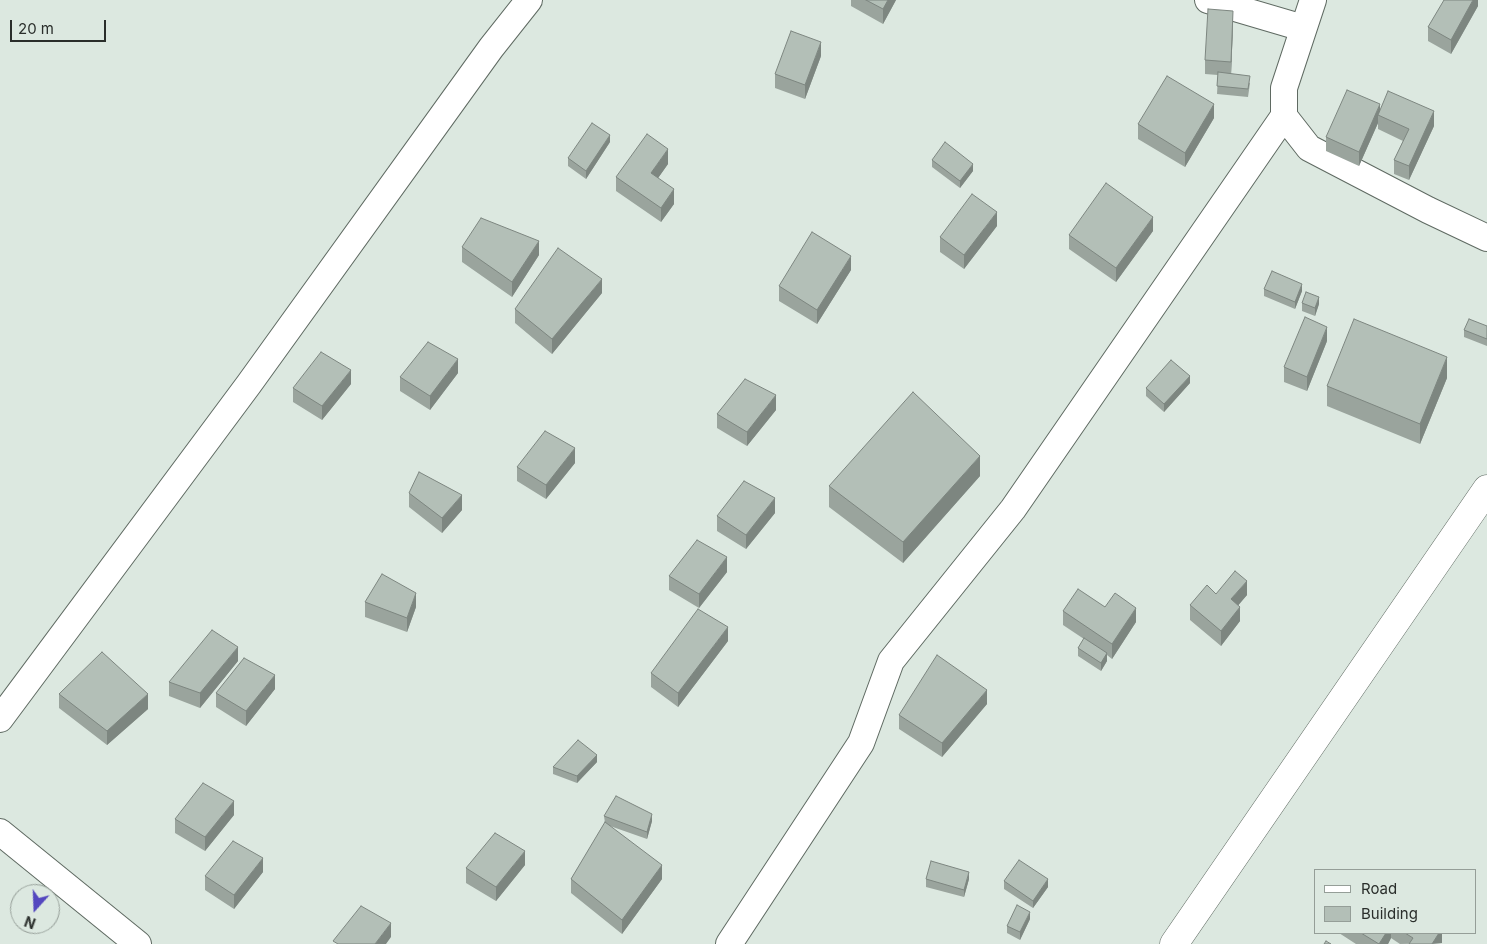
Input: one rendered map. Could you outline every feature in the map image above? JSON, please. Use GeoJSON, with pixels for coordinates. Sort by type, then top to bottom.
{"type":"FeatureCollection","features":[{"type":"Feature","properties":{"kind":"main road"},"geometry":{"type":"LineString","coordinates":[[1174,944],[1487,489]]}},
{"type":"Feature","properties":{"kind":"street"},"geometry":{"type":"LineString","coordinates":[[0,719],[249,384],[491,48],[529,0]]}},
{"type":"Feature","properties":{"kind":"street"},"geometry":{"type":"LineString","coordinates":[[1208,0],[1303,28]]}},
{"type":"Feature","properties":{"kind":"street"},"geometry":{"type":"LineString","coordinates":[[729,944],[861,743],[891,660],[1013,508],[1284,116],[1284,88],[1313,0]]}},
{"type":"Feature","properties":{"kind":"street"},"geometry":{"type":"LineString","coordinates":[[1284,116],[1309,148],[1428,210],[1487,238]]}},
{"type":"Feature","properties":{"kind":"street"},"geometry":{"type":"LineString","coordinates":[[0,832],[138,944]]}},
{"type":"Feature","properties":{"kind":"building"},"geometry":{"type":"Polygon","coordinates":[[[866,0],[888,0],[883,9],[866,0]]]}},
{"type":"Feature","properties":{"kind":"building"},"geometry":{"type":"Polygon","coordinates":[[[1444,0],[1473,0],[1451,40],[1428,27],[1444,0]]]}},
{"type":"Feature","properties":{"kind":"building"},"geometry":{"type":"Polygon","coordinates":[[[1208,9],[1233,11],[1231,62],[1205,60],[1208,9]]]}},
{"type":"Feature","properties":{"kind":"building"},"geometry":{"type":"Polygon","coordinates":[[[791,31],[821,42],[805,85],[775,74],[791,31]]]}},
{"type":"Feature","properties":{"kind":"building"},"geometry":{"type":"Polygon","coordinates":[[[1218,72],[1250,76],[1248,89],[1217,86],[1218,72]]]}},
{"type":"Feature","properties":{"kind":"building"},"geometry":{"type":"Polygon","coordinates":[[[1167,76],[1214,104],[1185,153],[1138,124],[1167,76]]]}},
{"type":"Feature","properties":{"kind":"building"},"geometry":{"type":"Polygon","coordinates":[[[1347,90],[1380,104],[1359,152],[1326,137],[1347,90]]]}},
{"type":"Feature","properties":{"kind":"building"},"geometry":{"type":"Polygon","coordinates":[[[1388,91],[1434,111],[1409,166],[1394,160],[1409,129],[1378,115],[1388,91]]]}},
{"type":"Feature","properties":{"kind":"building"},"geometry":{"type":"Polygon","coordinates":[[[592,123],[610,135],[586,171],[568,158],[592,123]]]}},
{"type":"Feature","properties":{"kind":"building"},"geometry":{"type":"Polygon","coordinates":[[[647,134],[668,149],[651,173],[674,189],[661,208],[616,177],[647,134]]]}},
{"type":"Feature","properties":{"kind":"building"},"geometry":{"type":"Polygon","coordinates":[[[945,142],[973,164],[960,181],[932,160],[945,142]]]}},
{"type":"Feature","properties":{"kind":"building"},"geometry":{"type":"Polygon","coordinates":[[[1106,183],[1153,217],[1116,268],[1069,235],[1106,183]]]}},
{"type":"Feature","properties":{"kind":"building"},"geometry":{"type":"Polygon","coordinates":[[[972,194],[997,212],[964,255],[940,237],[972,194]]]}},
{"type":"Feature","properties":{"kind":"building"},"geometry":{"type":"Polygon","coordinates":[[[481,218],[539,241],[512,282],[462,247],[481,218]]]}},
{"type":"Feature","properties":{"kind":"building"},"geometry":{"type":"Polygon","coordinates":[[[812,232],[851,256],[817,310],[779,286],[812,232]]]}},
{"type":"Feature","properties":{"kind":"building"},"geometry":{"type":"Polygon","coordinates":[[[558,248],[602,279],[552,339],[515,309],[558,248]]]}},
{"type":"Feature","properties":{"kind":"building"},"geometry":{"type":"Polygon","coordinates":[[[1272,271],[1302,284],[1295,302],[1264,289],[1272,271]]]}},
{"type":"Feature","properties":{"kind":"building"},"geometry":{"type":"Polygon","coordinates":[[[1306,292],[1319,297],[1315,308],[1302,303],[1306,292]]]}},
{"type":"Feature","properties":{"kind":"building"},"geometry":{"type":"Polygon","coordinates":[[[1305,317],[1327,327],[1307,377],[1284,367],[1305,317]]]}},
{"type":"Feature","properties":{"kind":"building"},"geometry":{"type":"Polygon","coordinates":[[[1354,319],[1447,357],[1420,424],[1327,386],[1354,319]]]}},
{"type":"Feature","properties":{"kind":"building"},"geometry":{"type":"Polygon","coordinates":[[[1469,319],[1487,326],[1487,339],[1464,330],[1469,319]]]}},
{"type":"Feature","properties":{"kind":"building"},"geometry":{"type":"Polygon","coordinates":[[[428,342],[458,359],[430,396],[400,377],[428,342]]]}},
{"type":"Feature","properties":{"kind":"building"},"geometry":{"type":"Polygon","coordinates":[[[321,352],[351,370],[322,406],[293,388],[321,352]]]}},
{"type":"Feature","properties":{"kind":"building"},"geometry":{"type":"Polygon","coordinates":[[[1171,360],[1190,376],[1164,404],[1146,388],[1171,360]]]}},
{"type":"Feature","properties":{"kind":"building"},"geometry":{"type":"Polygon","coordinates":[[[745,379],[776,395],[747,432],[717,414],[745,379]]]}},
{"type":"Feature","properties":{"kind":"building"},"geometry":{"type":"Polygon","coordinates":[[[913,392],[980,456],[903,542],[829,486],[913,392]]]}},
{"type":"Feature","properties":{"kind":"building"},"geometry":{"type":"Polygon","coordinates":[[[545,431],[575,448],[546,485],[517,467],[545,431]]]}},
{"type":"Feature","properties":{"kind":"building"},"geometry":{"type":"Polygon","coordinates":[[[419,472],[462,495],[442,518],[409,493],[419,472]]]}},
{"type":"Feature","properties":{"kind":"building"},"geometry":{"type":"Polygon","coordinates":[[[744,481],[775,498],[746,535],[717,516],[744,481]]]}},
{"type":"Feature","properties":{"kind":"building"},"geometry":{"type":"Polygon","coordinates":[[[697,540],[727,557],[699,594],[669,576],[697,540]]]}},
{"type":"Feature","properties":{"kind":"building"},"geometry":{"type":"Polygon","coordinates":[[[1235,571],[1247,581],[1231,599],[1240,607],[1221,631],[1190,605],[1207,585],[1216,594],[1235,571]]]}},
{"type":"Feature","properties":{"kind":"building"},"geometry":{"type":"Polygon","coordinates":[[[382,574],[416,593],[407,618],[365,602],[382,574]]]}},
{"type":"Feature","properties":{"kind":"building"},"geometry":{"type":"Polygon","coordinates":[[[1078,589],[1105,607],[1115,593],[1136,608],[1112,644],[1063,611],[1078,589]]]}},
{"type":"Feature","properties":{"kind":"building"},"geometry":{"type":"Polygon","coordinates":[[[698,609],[728,627],[678,693],[651,673],[698,609]]]}},
{"type":"Feature","properties":{"kind":"building"},"geometry":{"type":"Polygon","coordinates":[[[212,630],[238,647],[200,693],[169,682],[212,630]]]}},
{"type":"Feature","properties":{"kind":"building"},"geometry":{"type":"Polygon","coordinates":[[[1084,638],[1107,653],[1101,663],[1078,648],[1084,638]]]}},
{"type":"Feature","properties":{"kind":"building"},"geometry":{"type":"Polygon","coordinates":[[[102,652],[148,694],[107,731],[59,694],[102,652]]]}},
{"type":"Feature","properties":{"kind":"building"},"geometry":{"type":"Polygon","coordinates":[[[937,655],[987,690],[942,743],[899,715],[937,655]]]}},
{"type":"Feature","properties":{"kind":"building"},"geometry":{"type":"Polygon","coordinates":[[[244,658],[275,675],[246,711],[216,693],[244,658]]]}},
{"type":"Feature","properties":{"kind":"building"},"geometry":{"type":"Polygon","coordinates":[[[578,740],[597,755],[577,776],[553,767],[578,740]]]}},
{"type":"Feature","properties":{"kind":"building"},"geometry":{"type":"Polygon","coordinates":[[[203,783],[234,801],[205,837],[175,819],[203,783]]]}},
{"type":"Feature","properties":{"kind":"building"},"geometry":{"type":"Polygon","coordinates":[[[616,796],[652,814],[647,832],[604,816],[616,796]]]}},
{"type":"Feature","properties":{"kind":"building"},"geometry":{"type":"Polygon","coordinates":[[[605,822],[662,865],[622,920],[571,879],[605,822]]]}},
{"type":"Feature","properties":{"kind":"building"},"geometry":{"type":"Polygon","coordinates":[[[495,833],[525,851],[496,887],[466,868],[495,833]]]}},
{"type":"Feature","properties":{"kind":"building"},"geometry":{"type":"Polygon","coordinates":[[[233,841],[263,858],[234,895],[205,876],[233,841]]]}},
{"type":"Feature","properties":{"kind":"building"},"geometry":{"type":"Polygon","coordinates":[[[1019,860],[1048,879],[1033,901],[1004,881],[1019,860]]]}},
{"type":"Feature","properties":{"kind":"building"},"geometry":{"type":"Polygon","coordinates":[[[931,861],[969,872],[964,890],[926,879],[931,861]]]}},
{"type":"Feature","properties":{"kind":"building"},"geometry":{"type":"Polygon","coordinates":[[[1017,905],[1030,912],[1020,932],[1007,926],[1017,905]]]}},
{"type":"Feature","properties":{"kind":"building"},"geometry":{"type":"Polygon","coordinates":[[[361,906],[391,923],[375,944],[338,944],[333,941],[361,906]]]}},
{"type":"Feature","properties":{"kind":"building"},"geometry":{"type":"Polygon","coordinates":[[[1363,934],[1385,934],[1379,944],[1363,934]]]}},
{"type":"Feature","properties":{"kind":"building"},"geometry":{"type":"Polygon","coordinates":[[[1407,934],[1438,934],[1432,944],[1409,944],[1413,938],[1407,934]]]}}]}
